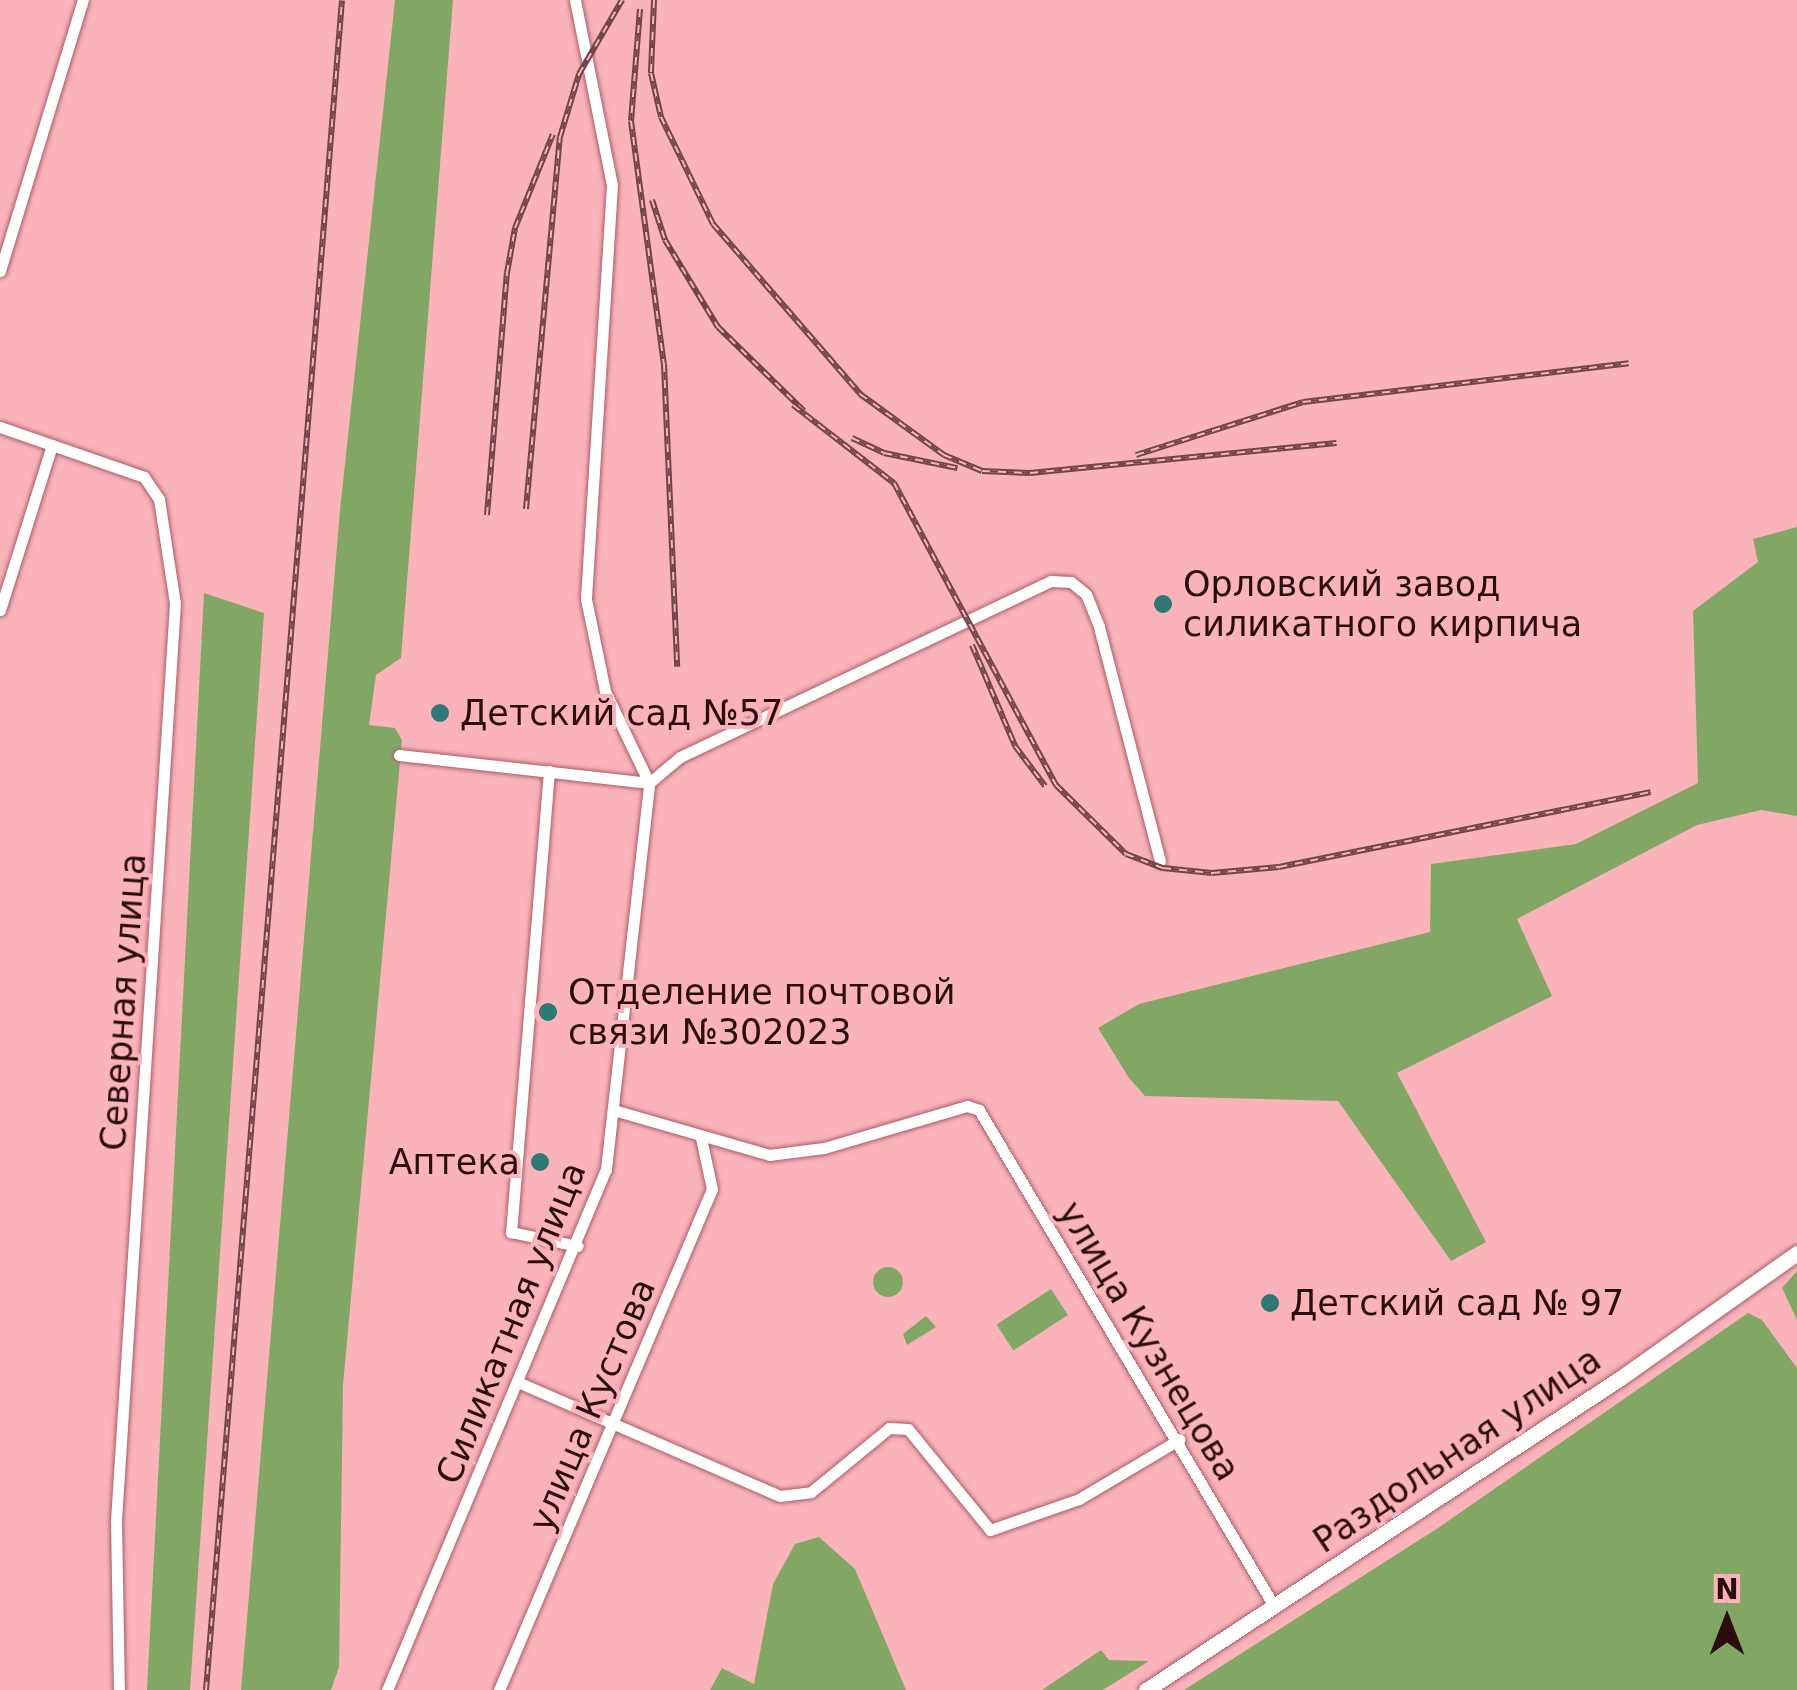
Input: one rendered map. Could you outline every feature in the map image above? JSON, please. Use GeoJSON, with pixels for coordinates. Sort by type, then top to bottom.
{"type":"FeatureCollection","features":[{"type":"Feature","properties":{"kind":"main road","name":"Раздольная улица"},"geometry":{"type":"LineString","coordinates":[[1146,1690],[1619,1379],[1797,1252]]}},
{"type":"Feature","properties":{"kind":"street"},"geometry":{"type":"LineString","coordinates":[[0,271],[82,0]]}},
{"type":"Feature","properties":{"kind":"street"},"geometry":{"type":"LineString","coordinates":[[575,0],[612,184],[586,599],[605,690],[649,783]]}},
{"type":"Feature","properties":{"kind":"street","name":"Северная улица"},"geometry":{"type":"LineString","coordinates":[[0,427],[129,470],[154,487],[175,603],[116,1522],[119,1690]]}},
{"type":"Feature","properties":{"kind":"street"},"geometry":{"type":"LineString","coordinates":[[0,610],[52,445]]}},
{"type":"Feature","properties":{"kind":"street"},"geometry":{"type":"LineString","coordinates":[[399,755],[649,783],[680,757],[1051,580],[1071,582],[1086,594],[1121,700],[1160,861]]}},
{"type":"Feature","properties":{"kind":"street"},"geometry":{"type":"LineString","coordinates":[[549,771],[510,1232],[578,1246]]}},
{"type":"Feature","properties":{"kind":"street","name":"Силикатная улица"},"geometry":{"type":"LineString","coordinates":[[386,1690],[578,1246],[606,1169],[617,1111],[649,783]]}},
{"type":"Feature","properties":{"kind":"street","name":"улица Кузнецова"},"geometry":{"type":"LineString","coordinates":[[701,1138],[743,1151],[799,1154],[974,1108],[1180,1439],[1274,1606]]}},
{"type":"Feature","properties":{"kind":"street"},"geometry":{"type":"LineString","coordinates":[[617,1111],[701,1138]]}},
{"type":"Feature","properties":{"kind":"street","name":"улица Кустова"},"geometry":{"type":"LineString","coordinates":[[499,1690],[616,1424],[712,1189],[701,1138]]}},
{"type":"Feature","properties":{"kind":"street"},"geometry":{"type":"LineString","coordinates":[[520,1383],[780,1496],[811,1492],[888,1428],[917,1436],[985,1527],[995,1530],[1079,1499],[1180,1439]]}},
{"type":"Feature","properties":{"kind":"green space"},"geometry":{"type":"Polygon","coordinates":[[[395,0],[453,0],[401,658],[376,675],[369,725],[395,728],[402,740],[343,1385],[339,1667],[331,1690],[241,1690],[340,510],[395,0]]]}},
{"type":"Feature","properties":{"kind":"green space"},"geometry":{"type":"Polygon","coordinates":[[[1797,527],[1797,816],[1761,810],[1697,825],[1517,919],[1552,996],[1397,1073],[1486,1242],[1451,1261],[1338,1101],[1145,1096],[1129,1078],[1098,1028],[1139,1004],[1430,932],[1431,864],[1576,844],[1698,783],[1693,611],[1758,562],[1753,539],[1797,527]]]}},
{"type":"Feature","properties":{"kind":"green space"},"geometry":{"type":"Polygon","coordinates":[[[204,593],[264,613],[190,1690],[147,1690],[204,593]]]}},
{"type":"Feature","properties":{"kind":"green space"},"geometry":{"type":"Polygon","coordinates":[[[888,1267],[902,1276],[903,1282],[894,1296],[888,1297],[874,1288],[873,1282],[882,1268],[888,1267]]]}},
{"type":"Feature","properties":{"kind":"green space"},"geometry":{"type":"Polygon","coordinates":[[[1797,1271],[1797,1320],[1782,1288],[1797,1271]]]}},
{"type":"Feature","properties":{"kind":"green space"},"geometry":{"type":"Polygon","coordinates":[[[1051,1289],[1068,1315],[1013,1350],[996,1324],[1051,1289]]]}},
{"type":"Feature","properties":{"kind":"green space"},"geometry":{"type":"Polygon","coordinates":[[[1748,1313],[1762,1320],[1797,1368],[1797,1690],[1184,1690],[1438,1528],[1748,1313]]]}},
{"type":"Feature","properties":{"kind":"green space"},"geometry":{"type":"Polygon","coordinates":[[[926,1316],[936,1327],[907,1345],[903,1334],[926,1316]]]}},
{"type":"Feature","properties":{"kind":"green space"},"geometry":{"type":"Polygon","coordinates":[[[819,1537],[855,1569],[906,1690],[710,1690],[722,1668],[754,1684],[773,1584],[795,1544],[819,1537]]]}},
{"type":"Feature","properties":{"kind":"green space"},"geometry":{"type":"Polygon","coordinates":[[[1101,1650],[1109,1660],[1149,1661],[1103,1690],[1042,1690],[1101,1650]]]}},
{"type":"Feature","properties":{"kind":"railway"},"geometry":{"type":"LineString","coordinates":[[206,1690],[342,0]]}},
{"type":"Feature","properties":{"kind":"railway"},"geometry":{"type":"LineString","coordinates":[[526,509],[560,137],[579,74],[622,0]]}},
{"type":"Feature","properties":{"kind":"railway"},"geometry":{"type":"LineString","coordinates":[[654,0],[651,73],[661,117],[713,224],[860,394],[944,455],[982,471],[1030,473],[1337,443]]}},
{"type":"Feature","properties":{"kind":"railway"},"geometry":{"type":"LineString","coordinates":[[640,9],[631,121],[664,364],[677,667]]}},
{"type":"Feature","properties":{"kind":"railway"},"geometry":{"type":"LineString","coordinates":[[487,515],[507,273],[515,228],[553,134]]}},
{"type":"Feature","properties":{"kind":"railway"},"geometry":{"type":"LineString","coordinates":[[652,200],[665,240],[718,327],[804,411]]}},
{"type":"Feature","properties":{"kind":"railway"},"geometry":{"type":"LineString","coordinates":[[1136,455],[1303,402],[1629,363]]}},
{"type":"Feature","properties":{"kind":"railway"},"geometry":{"type":"LineString","coordinates":[[793,405],[894,483],[1056,785],[1126,854],[1163,868],[1212,873],[1279,867],[1651,792]]}},
{"type":"Feature","properties":{"kind":"railway"},"geometry":{"type":"LineString","coordinates":[[852,438],[884,453],[957,468]]}},
{"type":"Feature","properties":{"kind":"railway"},"geometry":{"type":"LineString","coordinates":[[972,645],[1015,746],[1045,786]]}},
{"type":"Feature","properties":{"kind":"place","name":"Орловский завод силикатного кирпича"},"geometry":{"type":"Point","coordinates":[1163,604]}},
{"type":"Feature","properties":{"kind":"place","name":"Детский сад №57"},"geometry":{"type":"Point","coordinates":[440,713]}},
{"type":"Feature","properties":{"kind":"place","name":"Отделение почтовой связи №302023"},"geometry":{"type":"Point","coordinates":[548,1012]}},
{"type":"Feature","properties":{"kind":"place","name":"Аптека"},"geometry":{"type":"Point","coordinates":[540,1162]}},
{"type":"Feature","properties":{"kind":"place","name":"Детский сад № 97"},"geometry":{"type":"Point","coordinates":[1270,1303]}}]}
